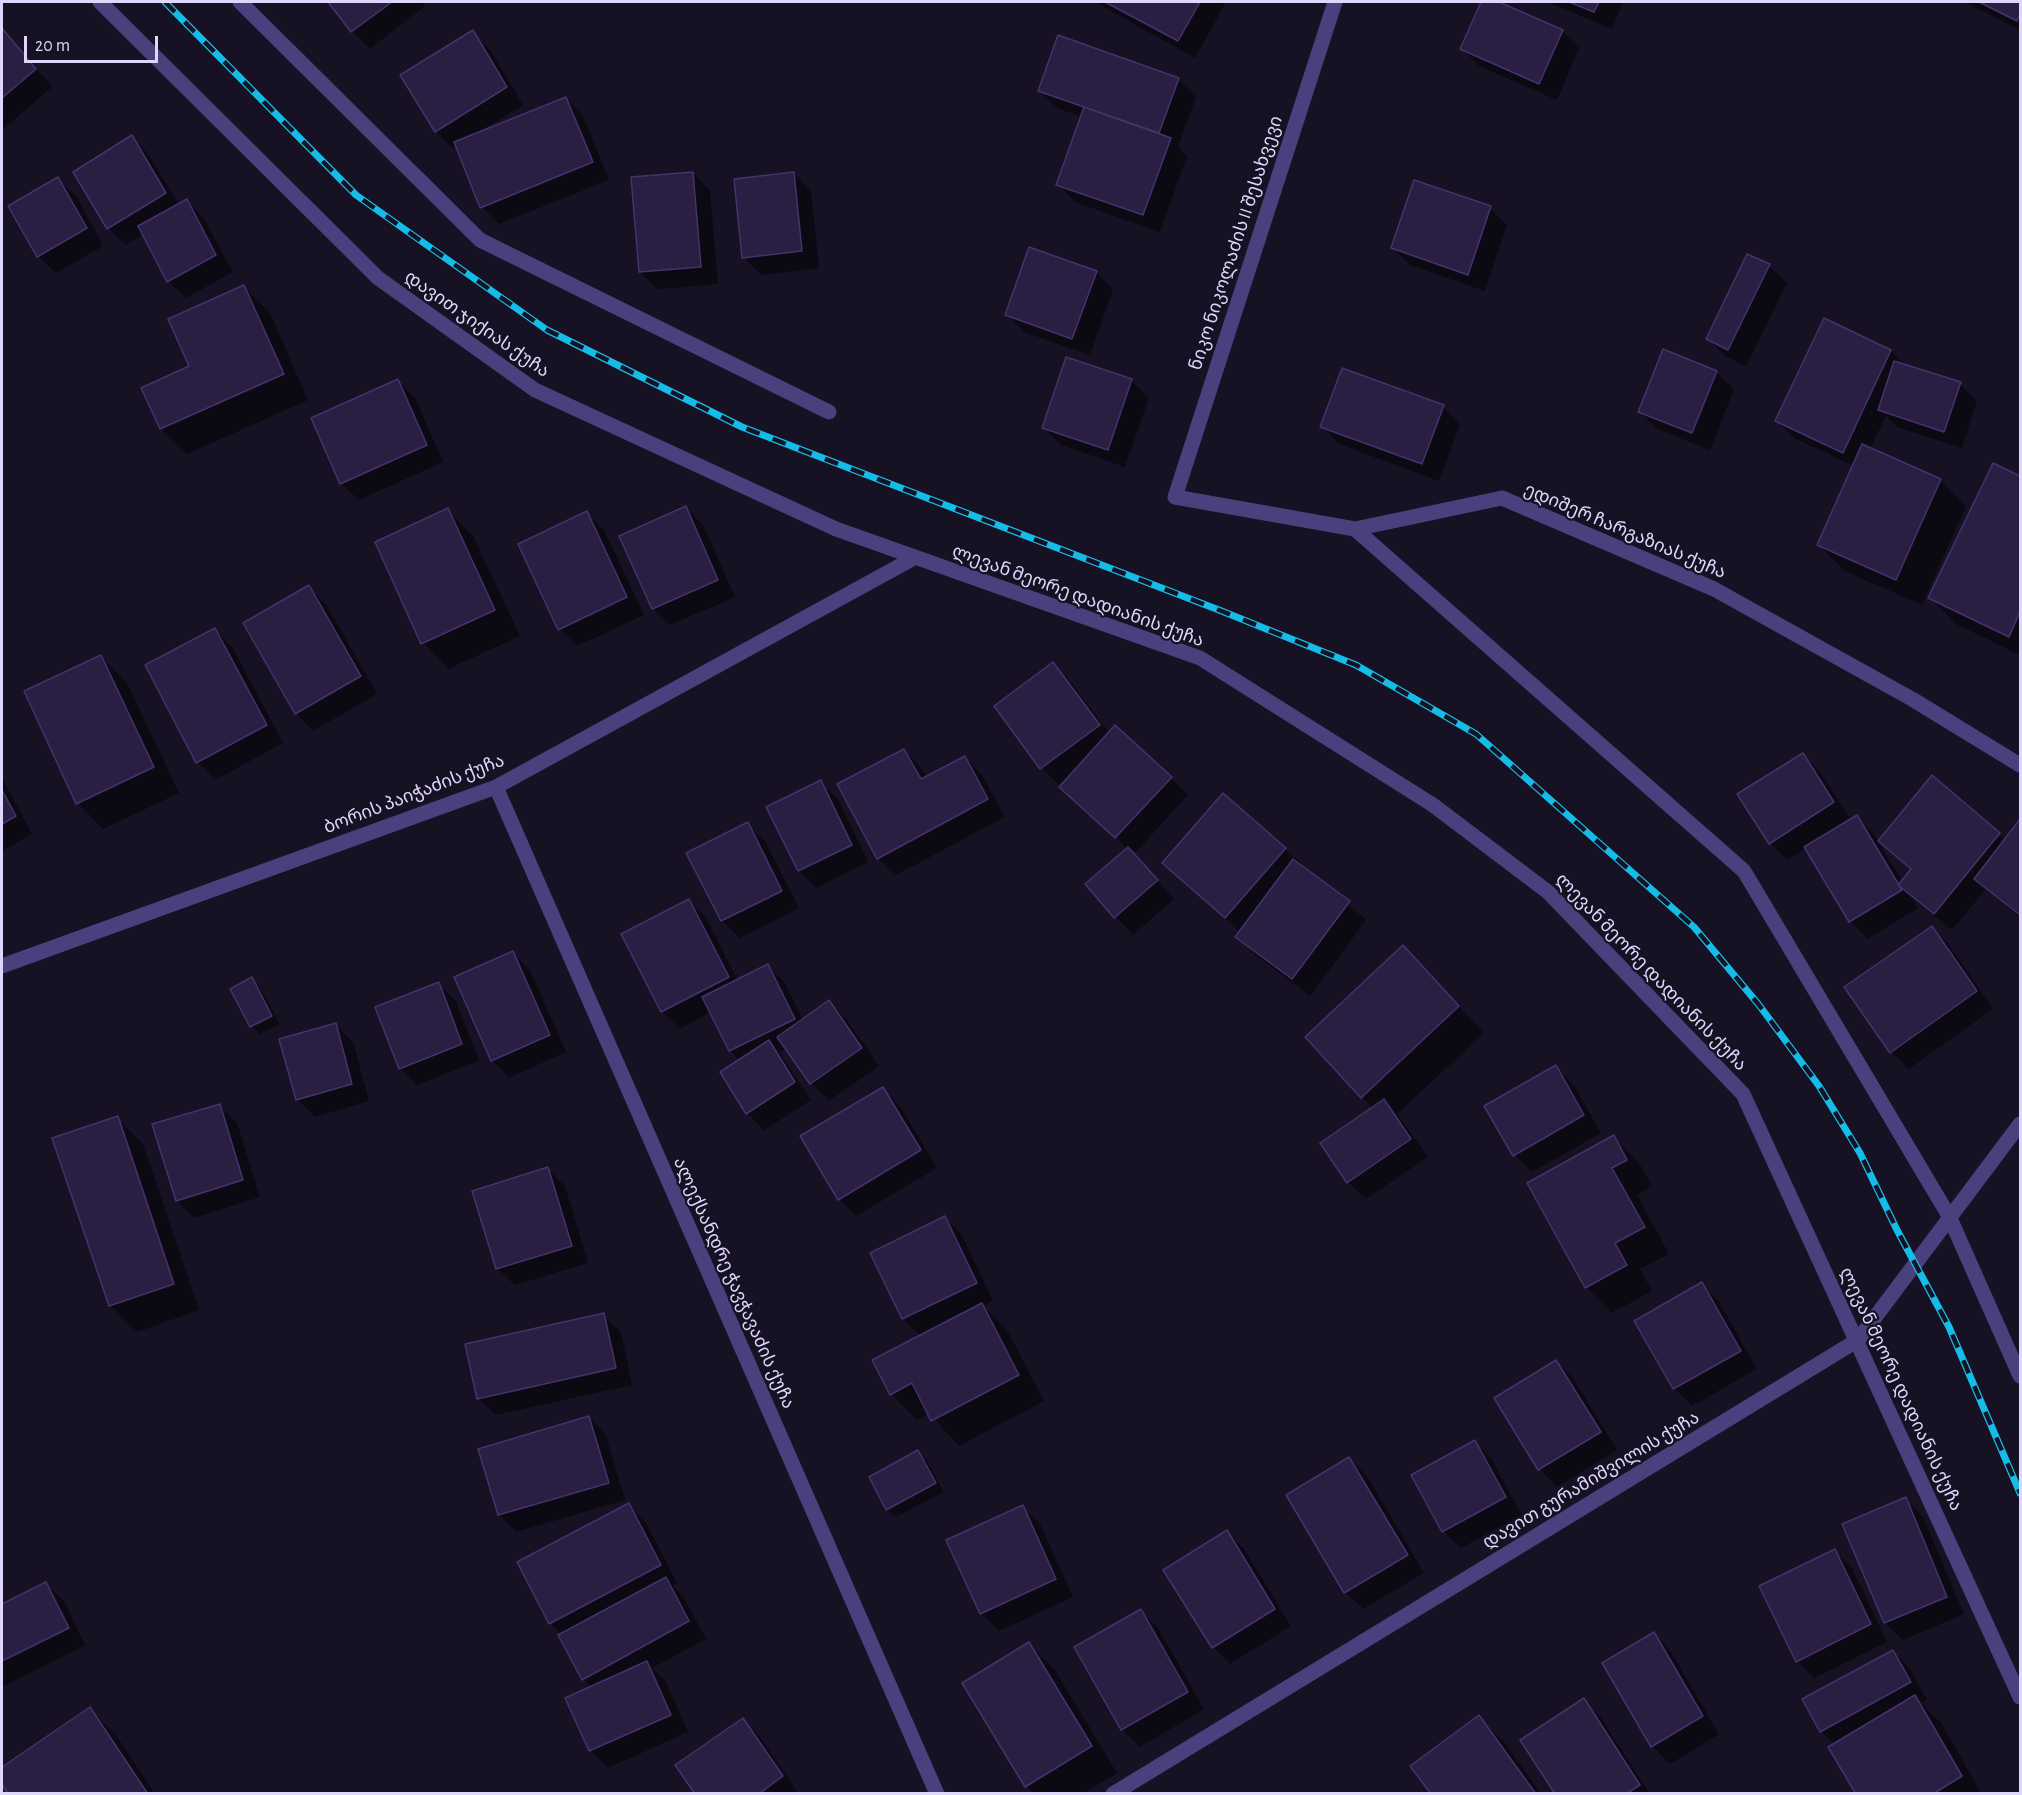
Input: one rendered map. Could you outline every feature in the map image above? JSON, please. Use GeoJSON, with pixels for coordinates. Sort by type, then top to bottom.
{"type":"FeatureCollection","features":[{"type":"Feature","properties":{"kind":"street","name":"დავით ჯიქიას ქუჩა"},"geometry":{"type":"LineString","coordinates":[[100,2],[378,278],[535,390],[836,529],[914,558]]}},
{"type":"Feature","properties":{"kind":"street"},"geometry":{"type":"LineString","coordinates":[[240,2],[480,240],[829,412]]}},
{"type":"Feature","properties":{"kind":"street","name":"ნიკო ნიკოლაძის II შესახვევი"},"geometry":{"type":"LineString","coordinates":[[1175,497],[1335,2]]}},
{"type":"Feature","properties":{"kind":"street","name":"ედიშერ ჩარგაზიას ქუჩა"},"geometry":{"type":"LineString","coordinates":[[1175,497],[1355,529],[1502,498],[1714,589],[1912,699],[2020,765]]}},
{"type":"Feature","properties":{"kind":"street"},"geometry":{"type":"LineString","coordinates":[[1355,529],[1744,871],[1949,1216],[2020,1376]]}},
{"type":"Feature","properties":{"kind":"street","name":"ბორის პაიჭაძის ქუჩა"},"geometry":{"type":"LineString","coordinates":[[2,966],[496,787],[914,558]]}},
{"type":"Feature","properties":{"kind":"street","name":"ლევან მეორე დადიანის ქუჩა"},"geometry":{"type":"LineString","coordinates":[[914,558],[1200,658],[1433,805],[1548,892],[1743,1094],[1858,1340],[2020,1697]]}},
{"type":"Feature","properties":{"kind":"street","name":"ალექსანდრე ჭავჭავაძის ქუჩა"},"geometry":{"type":"LineString","coordinates":[[496,787],[936,1794]]}},
{"type":"Feature","properties":{"kind":"street","name":"დავით გურამიშვილის ქუჩა"},"geometry":{"type":"LineString","coordinates":[[1113,1794],[1858,1340],[2020,1124]]}},
{"type":"Feature","properties":{"kind":"building"},"geometry":{"type":"Polygon","coordinates":[[[328,2],[392,2],[351,32],[328,2]]]}},
{"type":"Feature","properties":{"kind":"building"},"geometry":{"type":"Polygon","coordinates":[[[1105,2],[1200,2],[1178,41],[1105,2]]]}},
{"type":"Feature","properties":{"kind":"building"},"geometry":{"type":"Polygon","coordinates":[[[1481,2],[1499,2],[1563,30],[1539,84],[1460,49],[1481,2]]]}},
{"type":"Feature","properties":{"kind":"building"},"geometry":{"type":"Polygon","coordinates":[[[1569,2],[1599,2],[1594,12],[1569,2]]]}},
{"type":"Feature","properties":{"kind":"building"},"geometry":{"type":"Polygon","coordinates":[[[1979,2],[2020,2],[2020,14],[2017,21],[1979,2]]]}},
{"type":"Feature","properties":{"kind":"building"},"geometry":{"type":"Polygon","coordinates":[[[2,28],[36,69],[2,98],[2,28]]]}},
{"type":"Feature","properties":{"kind":"building"},"geometry":{"type":"Polygon","coordinates":[[[473,30],[507,87],[435,132],[400,75],[473,30]]]}},
{"type":"Feature","properties":{"kind":"building"},"geometry":{"type":"Polygon","coordinates":[[[1058,35],[1179,78],[1159,133],[1038,91],[1058,35]]]}},
{"type":"Feature","properties":{"kind":"building"},"geometry":{"type":"Polygon","coordinates":[[[566,97],[593,162],[480,208],[454,142],[566,97]]]}},
{"type":"Feature","properties":{"kind":"building"},"geometry":{"type":"Polygon","coordinates":[[[1084,107],[1171,138],[1143,215],[1056,185],[1084,107]]]}},
{"type":"Feature","properties":{"kind":"building"},"geometry":{"type":"Polygon","coordinates":[[[132,135],[166,193],[107,229],[73,172],[132,135]]]}},
{"type":"Feature","properties":{"kind":"building"},"geometry":{"type":"Polygon","coordinates":[[[693,172],[701,267],[639,272],[631,177],[693,172]]]}},
{"type":"Feature","properties":{"kind":"building"},"geometry":{"type":"Polygon","coordinates":[[[794,172],[802,251],[742,258],[734,179],[794,172]]]}},
{"type":"Feature","properties":{"kind":"building"},"geometry":{"type":"Polygon","coordinates":[[[58,177],[87,228],[37,257],[8,206],[58,177]]]}},
{"type":"Feature","properties":{"kind":"building"},"geometry":{"type":"Polygon","coordinates":[[[1414,180],[1491,206],[1468,275],[1391,248],[1414,180]]]}},
{"type":"Feature","properties":{"kind":"building"},"geometry":{"type":"Polygon","coordinates":[[[187,199],[216,255],[167,282],[138,226],[187,199]]]}},
{"type":"Feature","properties":{"kind":"building"},"geometry":{"type":"Polygon","coordinates":[[[1029,247],[1097,271],[1072,339],[1005,315],[1029,247]]]}},
{"type":"Feature","properties":{"kind":"building"},"geometry":{"type":"Polygon","coordinates":[[[1747,254],[1770,264],[1728,350],[1706,339],[1747,254]]]}},
{"type":"Feature","properties":{"kind":"building"},"geometry":{"type":"Polygon","coordinates":[[[244,285],[284,374],[160,429],[141,388],[189,366],[168,319],[244,285]]]}},
{"type":"Feature","properties":{"kind":"building"},"geometry":{"type":"Polygon","coordinates":[[[1824,318],[1891,350],[1843,453],[1775,421],[1824,318]]]}},
{"type":"Feature","properties":{"kind":"building"},"geometry":{"type":"Polygon","coordinates":[[[1663,349],[1717,371],[1692,433],[1638,412],[1663,349]]]}},
{"type":"Feature","properties":{"kind":"building"},"geometry":{"type":"Polygon","coordinates":[[[1066,357],[1132,379],[1108,450],[1042,428],[1066,357]]]}},
{"type":"Feature","properties":{"kind":"building"},"geometry":{"type":"Polygon","coordinates":[[[1894,361],[1961,382],[1944,432],[1878,410],[1894,361]]]}},
{"type":"Feature","properties":{"kind":"building"},"geometry":{"type":"Polygon","coordinates":[[[1342,368],[1444,405],[1422,464],[1320,427],[1342,368]]]}},
{"type":"Feature","properties":{"kind":"building"},"geometry":{"type":"Polygon","coordinates":[[[398,379],[427,445],[340,484],[311,418],[398,379]]]}},
{"type":"Feature","properties":{"kind":"building"},"geometry":{"type":"Polygon","coordinates":[[[1862,444],[1941,479],[1896,580],[1817,545],[1862,444]]]}},
{"type":"Feature","properties":{"kind":"building"},"geometry":{"type":"Polygon","coordinates":[[[1993,463],[2020,476],[2020,612],[2009,637],[1928,598],[1993,463]]]}},
{"type":"Feature","properties":{"kind":"building"},"geometry":{"type":"Polygon","coordinates":[[[686,506],[718,580],[652,609],[619,536],[686,506]]]}},
{"type":"Feature","properties":{"kind":"building"},"geometry":{"type":"Polygon","coordinates":[[[448,508],[495,610],[421,644],[375,542],[448,508]]]}},
{"type":"Feature","properties":{"kind":"building"},"geometry":{"type":"Polygon","coordinates":[[[587,511],[627,597],[558,630],[518,544],[587,511]]]}},
{"type":"Feature","properties":{"kind":"building"},"geometry":{"type":"Polygon","coordinates":[[[309,585],[361,676],[295,714],[243,623],[309,585]]]}},
{"type":"Feature","properties":{"kind":"building"},"geometry":{"type":"Polygon","coordinates":[[[215,628],[267,725],[196,763],[145,665],[215,628]]]}},
{"type":"Feature","properties":{"kind":"building"},"geometry":{"type":"Polygon","coordinates":[[[101,655],[154,767],[76,804],[24,691],[101,655]]]}},
{"type":"Feature","properties":{"kind":"building"},"geometry":{"type":"Polygon","coordinates":[[[1053,662],[1100,725],[1040,769],[994,706],[1053,662]]]}},
{"type":"Feature","properties":{"kind":"building"},"geometry":{"type":"Polygon","coordinates":[[[1115,725],[1172,777],[1115,838],[1059,787],[1115,725]]]}},
{"type":"Feature","properties":{"kind":"building"},"geometry":{"type":"Polygon","coordinates":[[[904,749],[921,779],[965,756],[988,799],[877,859],[837,784],[904,749]]]}},
{"type":"Feature","properties":{"kind":"building"},"geometry":{"type":"Polygon","coordinates":[[[1803,753],[1834,802],[1769,844],[1737,794],[1803,753]]]}},
{"type":"Feature","properties":{"kind":"building"},"geometry":{"type":"Polygon","coordinates":[[[1932,775],[2000,833],[1934,914],[1898,885],[1911,869],[1878,841],[1932,775]]]}},
{"type":"Feature","properties":{"kind":"building"},"geometry":{"type":"Polygon","coordinates":[[[821,780],[852,845],[798,871],[766,807],[821,780]]]}},
{"type":"Feature","properties":{"kind":"building"},"geometry":{"type":"Polygon","coordinates":[[[2,790],[16,816],[2,824],[2,790]]]}},
{"type":"Feature","properties":{"kind":"building"},"geometry":{"type":"Polygon","coordinates":[[[1223,793],[1286,848],[1225,918],[1162,863],[1223,793]]]}},
{"type":"Feature","properties":{"kind":"building"},"geometry":{"type":"Polygon","coordinates":[[[1857,815],[1902,890],[1849,922],[1804,847],[1857,815]]]}},
{"type":"Feature","properties":{"kind":"building"},"geometry":{"type":"Polygon","coordinates":[[[2020,819],[2020,915],[1974,879],[2020,819]]]}},
{"type":"Feature","properties":{"kind":"building"},"geometry":{"type":"Polygon","coordinates":[[[748,822],[782,891],[721,921],[686,853],[748,822]]]}},
{"type":"Feature","properties":{"kind":"building"},"geometry":{"type":"Polygon","coordinates":[[[1128,847],[1158,880],[1114,918],[1085,884],[1128,847]]]}},
{"type":"Feature","properties":{"kind":"building"},"geometry":{"type":"Polygon","coordinates":[[[1293,859],[1350,901],[1292,979],[1235,937],[1293,859]]]}},
{"type":"Feature","properties":{"kind":"building"},"geometry":{"type":"Polygon","coordinates":[[[689,899],[729,977],[661,1012],[621,934],[689,899]]]}},
{"type":"Feature","properties":{"kind":"building"},"geometry":{"type":"Polygon","coordinates":[[[1932,926],[1977,991],[1890,1053],[1844,987],[1932,926]]]}},
{"type":"Feature","properties":{"kind":"building"},"geometry":{"type":"Polygon","coordinates":[[[1403,945],[1459,1006],[1361,1098],[1305,1037],[1403,945]]]}},
{"type":"Feature","properties":{"kind":"building"},"geometry":{"type":"Polygon","coordinates":[[[513,951],[550,1035],[491,1061],[454,977],[513,951]]]}},
{"type":"Feature","properties":{"kind":"building"},"geometry":{"type":"Polygon","coordinates":[[[768,964],[795,1019],[729,1051],[702,997],[768,964]]]}},
{"type":"Feature","properties":{"kind":"building"},"geometry":{"type":"Polygon","coordinates":[[[252,977],[272,1016],[250,1027],[230,989],[252,977]]]}},
{"type":"Feature","properties":{"kind":"building"},"geometry":{"type":"Polygon","coordinates":[[[439,982],[462,1044],[399,1069],[375,1007],[439,982]]]}},
{"type":"Feature","properties":{"kind":"building"},"geometry":{"type":"Polygon","coordinates":[[[829,1000],[862,1048],[810,1084],[777,1037],[829,1000]]]}},
{"type":"Feature","properties":{"kind":"building"},"geometry":{"type":"Polygon","coordinates":[[[336,1023],[352,1084],[296,1100],[279,1039],[336,1023]]]}},
{"type":"Feature","properties":{"kind":"building"},"geometry":{"type":"Polygon","coordinates":[[[769,1040],[795,1082],[746,1114],[720,1072],[769,1040]]]}},
{"type":"Feature","properties":{"kind":"building"},"geometry":{"type":"Polygon","coordinates":[[[1556,1065],[1584,1115],[1513,1156],[1484,1106],[1556,1065]]]}},
{"type":"Feature","properties":{"kind":"building"},"geometry":{"type":"Polygon","coordinates":[[[883,1087],[921,1150],[838,1200],[800,1136],[883,1087]]]}},
{"type":"Feature","properties":{"kind":"building"},"geometry":{"type":"Polygon","coordinates":[[[1384,1099],[1411,1139],[1347,1183],[1320,1143],[1384,1099]]]}},
{"type":"Feature","properties":{"kind":"building"},"geometry":{"type":"Polygon","coordinates":[[[220,1104],[243,1180],[176,1201],[152,1124],[220,1104]]]}},
{"type":"Feature","properties":{"kind":"building"},"geometry":{"type":"Polygon","coordinates":[[[118,1116],[174,1284],[109,1306],[52,1138],[118,1116]]]}},
{"type":"Feature","properties":{"kind":"building"},"geometry":{"type":"Polygon","coordinates":[[[1614,1135],[1627,1160],[1612,1168],[1645,1227],[1615,1243],[1627,1265],[1585,1288],[1527,1183],[1614,1135]]]}},
{"type":"Feature","properties":{"kind":"building"},"geometry":{"type":"Polygon","coordinates":[[[548,1167],[572,1246],[496,1269],[472,1191],[548,1167]]]}},
{"type":"Feature","properties":{"kind":"building"},"geometry":{"type":"Polygon","coordinates":[[[945,1216],[977,1283],[902,1319],[870,1253],[945,1216]]]}},
{"type":"Feature","properties":{"kind":"building"},"geometry":{"type":"Polygon","coordinates":[[[1702,1282],[1741,1351],[1673,1389],[1634,1321],[1702,1282]]]}},
{"type":"Feature","properties":{"kind":"building"},"geometry":{"type":"Polygon","coordinates":[[[982,1303],[1019,1375],[931,1421],[912,1383],[890,1395],[872,1360],[982,1303]]]}},
{"type":"Feature","properties":{"kind":"building"},"geometry":{"type":"Polygon","coordinates":[[[604,1313],[616,1368],[477,1399],[465,1344],[604,1313]]]}},
{"type":"Feature","properties":{"kind":"building"},"geometry":{"type":"Polygon","coordinates":[[[1556,1360],[1601,1432],[1538,1470],[1494,1398],[1556,1360]]]}},
{"type":"Feature","properties":{"kind":"building"},"geometry":{"type":"Polygon","coordinates":[[[589,1416],[609,1483],[498,1515],[478,1449],[589,1416]]]}},
{"type":"Feature","properties":{"kind":"building"},"geometry":{"type":"Polygon","coordinates":[[[1475,1440],[1506,1497],[1442,1532],[1411,1475],[1475,1440]]]}},
{"type":"Feature","properties":{"kind":"building"},"geometry":{"type":"Polygon","coordinates":[[[918,1450],[936,1483],[886,1510],[869,1477],[918,1450]]]}},
{"type":"Feature","properties":{"kind":"building"},"geometry":{"type":"Polygon","coordinates":[[[1349,1457],[1408,1555],[1344,1593],[1286,1495],[1349,1457]]]}},
{"type":"Feature","properties":{"kind":"building"},"geometry":{"type":"Polygon","coordinates":[[[1906,1497],[1947,1597],[1884,1623],[1842,1524],[1906,1497]]]}},
{"type":"Feature","properties":{"kind":"building"},"geometry":{"type":"Polygon","coordinates":[[[629,1503],[661,1565],[549,1624],[517,1562],[629,1503]]]}},
{"type":"Feature","properties":{"kind":"building"},"geometry":{"type":"Polygon","coordinates":[[[1023,1505],[1056,1579],[980,1614],[946,1540],[1023,1505]]]}},
{"type":"Feature","properties":{"kind":"building"},"geometry":{"type":"Polygon","coordinates":[[[1227,1530],[1275,1609],[1212,1648],[1163,1570],[1227,1530]]]}},
{"type":"Feature","properties":{"kind":"building"},"geometry":{"type":"Polygon","coordinates":[[[1835,1549],[1871,1624],[1796,1662],[1759,1586],[1835,1549]]]}},
{"type":"Feature","properties":{"kind":"building"},"geometry":{"type":"Polygon","coordinates":[[[666,1577],[689,1621],[582,1680],[558,1635],[666,1577]]]}},
{"type":"Feature","properties":{"kind":"building"},"geometry":{"type":"Polygon","coordinates":[[[46,1582],[69,1628],[2,1661],[2,1604],[46,1582]]]}},
{"type":"Feature","properties":{"kind":"building"},"geometry":{"type":"Polygon","coordinates":[[[1141,1609],[1188,1692],[1121,1730],[1074,1647],[1141,1609]]]}},
{"type":"Feature","properties":{"kind":"building"},"geometry":{"type":"Polygon","coordinates":[[[1654,1632],[1703,1716],[1651,1747],[1602,1663],[1654,1632]]]}},
{"type":"Feature","properties":{"kind":"building"},"geometry":{"type":"Polygon","coordinates":[[[1029,1642],[1092,1746],[1025,1787],[962,1683],[1029,1642]]]}},
{"type":"Feature","properties":{"kind":"building"},"geometry":{"type":"Polygon","coordinates":[[[1893,1650],[1911,1682],[1820,1732],[1802,1699],[1893,1650]]]}},
{"type":"Feature","properties":{"kind":"building"},"geometry":{"type":"Polygon","coordinates":[[[647,1661],[671,1715],[589,1751],[565,1698],[647,1661]]]}},
{"type":"Feature","properties":{"kind":"building"},"geometry":{"type":"Polygon","coordinates":[[[1915,1695],[1962,1776],[1933,1794],[1856,1794],[1828,1747],[1915,1695]]]}},
{"type":"Feature","properties":{"kind":"building"},"geometry":{"type":"Polygon","coordinates":[[[1584,1698],[1640,1785],[1626,1794],[1555,1794],[1520,1740],[1584,1698]]]}},
{"type":"Feature","properties":{"kind":"building"},"geometry":{"type":"Polygon","coordinates":[[[90,1707],[148,1794],[8,1794],[2,1784],[2,1767],[90,1707]]]}},
{"type":"Feature","properties":{"kind":"building"},"geometry":{"type":"Polygon","coordinates":[[[1479,1715],[1536,1794],[1431,1794],[1410,1766],[1479,1715]]]}},
{"type":"Feature","properties":{"kind":"building"},"geometry":{"type":"Polygon","coordinates":[[[743,1718],[783,1776],[759,1794],[695,1794],[675,1765],[743,1718]]]}},
{"type":"Feature","properties":{"kind":"railway"},"geometry":{"type":"LineString","coordinates":[[165,2],[356,195],[547,330],[742,427],[1356,665],[1476,734],[1694,927],[1759,1005],[1819,1086],[1860,1153],[1897,1230],[1949,1327],[2020,1493]]}}]}
